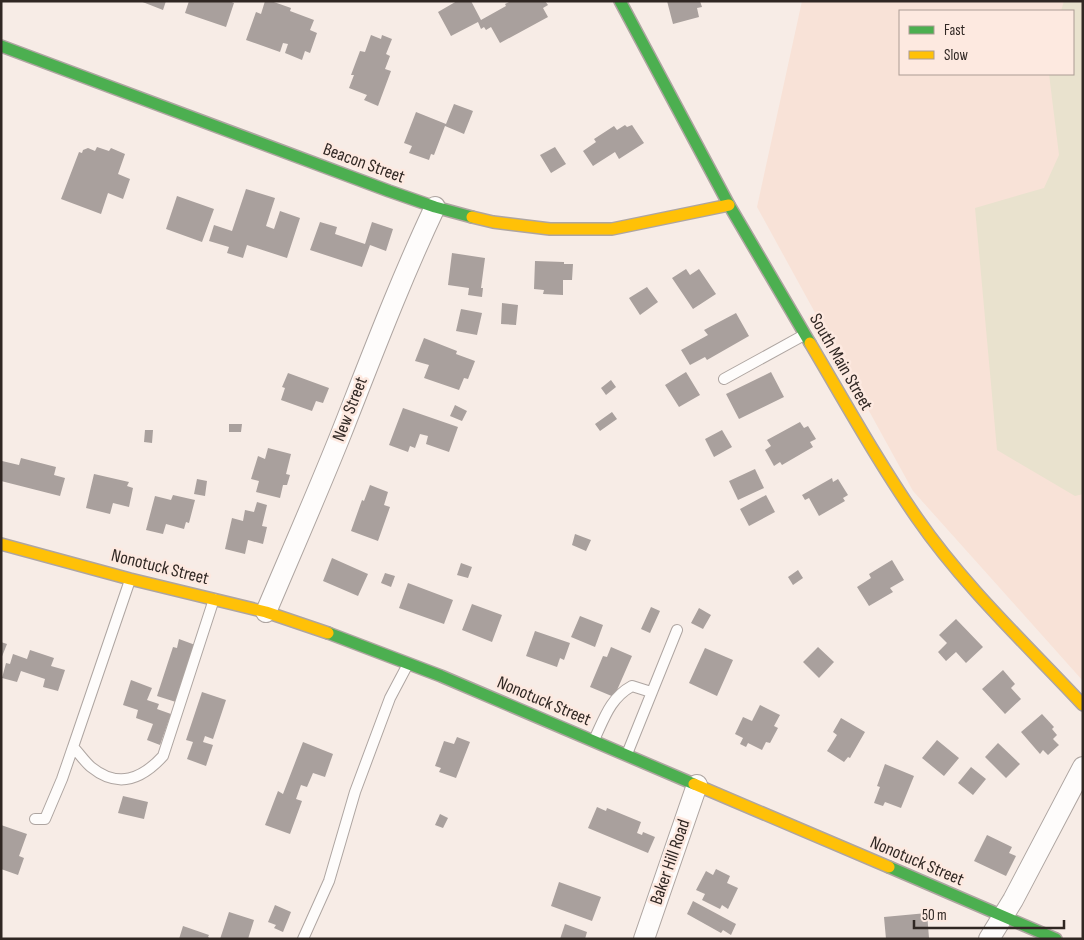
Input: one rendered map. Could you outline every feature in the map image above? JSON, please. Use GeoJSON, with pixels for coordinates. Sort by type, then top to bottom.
{"type":"FeatureCollection","features":[{"type":"Feature","properties":{"kind":"main road","name":"South Main Street"},"geometry":{"type":"LineString","coordinates":[[620,1],[729,205],[874,451],[918,519],[968,582],[1083,705]]}},
{"type":"Feature","properties":{"kind":"main road","name":"Beacon Street"},"geometry":{"type":"LineString","coordinates":[[1,46],[389,191],[435,207],[503,223],[550,229],[612,229],[729,205]]}},
{"type":"Feature","properties":{"kind":"main road","name":"Nonotuck Street"},"geometry":{"type":"LineString","coordinates":[[1,544],[130,579],[266,612],[343,638],[409,663],[626,754],[1056,939]]}},
{"type":"Feature","properties":{"kind":"street","name":"New Street"},"geometry":{"type":"LineString","coordinates":[[266,612],[340,435],[371,354],[435,207]]}},
{"type":"Feature","properties":{"kind":"street"},"geometry":{"type":"LineString","coordinates":[[989,939],[1003,917],[1083,767]]}},
{"type":"Feature","properties":{"kind":"street","name":"Baker Hill Road"},"geometry":{"type":"LineString","coordinates":[[644,939],[697,785]]}},
{"type":"Feature","properties":{"kind":"lane"},"geometry":{"type":"LineString","coordinates":[[724,379],[805,334]]}},
{"type":"Feature","properties":{"kind":"lane"},"geometry":{"type":"LineString","coordinates":[[35,819],[45,819],[62,779],[130,579]]}},
{"type":"Feature","properties":{"kind":"lane"},"geometry":{"type":"LineString","coordinates":[[73,747],[92,768],[113,779],[136,778],[151,769],[162,756],[214,598]]}},
{"type":"Feature","properties":{"kind":"lane"},"geometry":{"type":"LineString","coordinates":[[626,754],[677,630]]}},
{"type":"Feature","properties":{"kind":"lane"},"geometry":{"type":"LineString","coordinates":[[304,939],[329,881],[355,792],[390,698],[409,663]]}},
{"type":"Feature","properties":{"kind":"lane"},"geometry":{"type":"LineString","coordinates":[[593,741],[613,701],[621,692],[632,686],[652,692]]}},
{"type":"Feature","properties":{"kind":"shaded area"},"geometry":{"type":"Polygon","coordinates":[[[802,1],[1083,1],[1083,681],[913,491],[757,207],[802,1]]]}},
{"type":"Feature","properties":{"kind":"shaded area"},"geometry":{"type":"Polygon","coordinates":[[[1064,1],[1083,1],[1083,494],[1075,496],[997,450],[975,208],[1044,188],[1059,155],[1049,75],[1074,75],[1074,10],[1061,10],[1064,1]]]}},
{"type":"Feature","properties":{"kind":"building"},"geometry":{"type":"Polygon","coordinates":[[[140,1],[166,1],[163,10],[140,1]]]}},
{"type":"Feature","properties":{"kind":"building"},"geometry":{"type":"Polygon","coordinates":[[[189,1],[229,1],[234,3],[226,27],[185,13],[189,1]]]}},
{"type":"Feature","properties":{"kind":"building"},"geometry":{"type":"Polygon","coordinates":[[[265,1],[271,1],[291,8],[290,11],[314,20],[310,30],[317,33],[310,53],[305,51],[302,60],[285,53],[288,44],[283,43],[280,52],[246,40],[256,12],[261,14],[265,1]]]}},
{"type":"Feature","properties":{"kind":"building"},"geometry":{"type":"Polygon","coordinates":[[[457,1],[471,1],[481,20],[506,6],[505,4],[511,1],[545,1],[548,5],[543,8],[548,17],[500,43],[491,27],[486,30],[484,27],[481,29],[478,22],[451,36],[438,12],[457,1]]]}},
{"type":"Feature","properties":{"kind":"building"},"geometry":{"type":"Polygon","coordinates":[[[667,1],[700,1],[702,7],[697,8],[699,17],[673,24],[667,1]]]}},
{"type":"Feature","properties":{"kind":"building"},"geometry":{"type":"Polygon","coordinates":[[[371,35],[381,39],[382,35],[392,39],[386,54],[390,56],[385,69],[391,71],[378,106],[364,100],[367,95],[349,88],[354,75],[351,75],[360,51],[365,52],[371,35]]]}},
{"type":"Feature","properties":{"kind":"building"},"geometry":{"type":"Polygon","coordinates":[[[454,104],[473,111],[464,134],[445,126],[434,155],[431,154],[429,160],[409,153],[412,146],[404,143],[416,112],[446,124],[454,104]]]}},
{"type":"Feature","properties":{"kind":"building"},"geometry":{"type":"Polygon","coordinates":[[[625,125],[627,127],[632,125],[644,143],[619,159],[615,152],[593,166],[583,151],[596,142],[594,139],[614,126],[617,130],[625,125]]]}},
{"type":"Feature","properties":{"kind":"building"},"geometry":{"type":"Polygon","coordinates":[[[97,147],[109,151],[111,148],[125,154],[118,174],[130,179],[123,199],[108,193],[101,214],[61,199],[79,152],[82,153],[83,150],[88,148],[95,151],[97,147]]]}},
{"type":"Feature","properties":{"kind":"building"},"geometry":{"type":"Polygon","coordinates":[[[555,147],[566,164],[551,173],[540,155],[555,147]]]}},
{"type":"Feature","properties":{"kind":"building"},"geometry":{"type":"Polygon","coordinates":[[[246,189],[275,198],[266,226],[274,229],[280,211],[300,218],[287,258],[247,245],[243,258],[227,253],[229,247],[209,241],[214,225],[232,231],[246,189]]]}},
{"type":"Feature","properties":{"kind":"building"},"geometry":{"type":"Polygon","coordinates":[[[177,196],[214,209],[202,242],[166,229],[177,196]]]}},
{"type":"Feature","properties":{"kind":"building"},"geometry":{"type":"Polygon","coordinates":[[[320,222],[337,227],[335,234],[365,244],[372,222],[393,229],[386,251],[370,245],[362,267],[310,250],[320,222]]]}},
{"type":"Feature","properties":{"kind":"building"},"geometry":{"type":"Polygon","coordinates":[[[452,253],[485,258],[481,288],[483,288],[482,297],[468,295],[469,288],[448,285],[452,253]]]}},
{"type":"Feature","properties":{"kind":"building"},"geometry":{"type":"Polygon","coordinates":[[[535,261],[573,264],[572,280],[563,280],[563,295],[543,294],[544,290],[534,289],[535,261]]]}},
{"type":"Feature","properties":{"kind":"building"},"geometry":{"type":"Polygon","coordinates":[[[686,269],[690,275],[699,269],[716,294],[693,309],[672,278],[686,269]]]}},
{"type":"Feature","properties":{"kind":"building"},"geometry":{"type":"Polygon","coordinates":[[[647,287],[658,302],[640,315],[629,298],[647,287]]]}},
{"type":"Feature","properties":{"kind":"building"},"geometry":{"type":"Polygon","coordinates":[[[502,303],[518,305],[516,325],[501,324],[502,303]]]}},
{"type":"Feature","properties":{"kind":"building"},"geometry":{"type":"Polygon","coordinates":[[[461,309],[482,313],[477,335],[456,331],[461,309]]]}},
{"type":"Feature","properties":{"kind":"building"},"geometry":{"type":"Polygon","coordinates":[[[736,313],[749,336],[707,360],[705,357],[690,365],[681,350],[708,335],[704,330],[736,313]]]}},
{"type":"Feature","properties":{"kind":"building"},"geometry":{"type":"Polygon","coordinates":[[[424,338],[457,351],[456,354],[475,361],[468,379],[464,378],[459,390],[424,378],[429,365],[415,361],[424,338]]]}},
{"type":"Feature","properties":{"kind":"building"},"geometry":{"type":"Polygon","coordinates":[[[686,372],[700,395],[679,407],[665,385],[686,372]]]}},
{"type":"Feature","properties":{"kind":"building"},"geometry":{"type":"Polygon","coordinates":[[[771,372],[784,397],[739,419],[726,394],[771,372]]]}},
{"type":"Feature","properties":{"kind":"building"},"geometry":{"type":"Polygon","coordinates":[[[288,373],[329,388],[323,403],[316,401],[312,411],[281,400],[285,388],[282,387],[288,373]]]}},
{"type":"Feature","properties":{"kind":"building"},"geometry":{"type":"Polygon","coordinates":[[[611,380],[616,387],[606,395],[601,388],[611,380]]]}},
{"type":"Feature","properties":{"kind":"building"},"geometry":{"type":"Polygon","coordinates":[[[455,405],[467,411],[462,421],[450,416],[455,405]]]}},
{"type":"Feature","properties":{"kind":"building"},"geometry":{"type":"Polygon","coordinates":[[[403,408],[458,427],[449,452],[426,444],[428,436],[420,434],[415,448],[410,446],[408,452],[389,445],[403,408]]]}},
{"type":"Feature","properties":{"kind":"building"},"geometry":{"type":"Polygon","coordinates":[[[612,412],[617,419],[600,431],[595,424],[612,412]]]}},
{"type":"Feature","properties":{"kind":"building"},"geometry":{"type":"Polygon","coordinates":[[[800,422],[804,428],[808,426],[816,439],[810,442],[813,447],[782,465],[780,462],[774,466],[765,450],[771,446],[767,440],[800,422]]]}},
{"type":"Feature","properties":{"kind":"building"},"geometry":{"type":"Polygon","coordinates":[[[229,424],[242,424],[241,432],[229,432],[229,424]]]}},
{"type":"Feature","properties":{"kind":"building"},"geometry":{"type":"Polygon","coordinates":[[[145,430],[153,430],[152,443],[144,442],[145,430]]]}},
{"type":"Feature","properties":{"kind":"building"},"geometry":{"type":"Polygon","coordinates":[[[722,430],[732,447],[714,457],[705,439],[722,430]]]}},
{"type":"Feature","properties":{"kind":"building"},"geometry":{"type":"Polygon","coordinates":[[[268,448],[291,454],[286,474],[290,475],[287,485],[283,485],[280,498],[256,492],[259,481],[251,479],[258,456],[265,459],[268,448]]]}},
{"type":"Feature","properties":{"kind":"building"},"geometry":{"type":"Polygon","coordinates":[[[21,458],[56,467],[54,475],[65,478],[60,496],[1,481],[2,461],[19,465],[21,458]]]}},
{"type":"Feature","properties":{"kind":"building"},"geometry":{"type":"Polygon","coordinates":[[[755,469],[764,488],[738,500],[729,481],[755,469]]]}},
{"type":"Feature","properties":{"kind":"building"},"geometry":{"type":"Polygon","coordinates":[[[94,474],[129,482],[127,486],[133,488],[129,507],[113,503],[110,514],[86,508],[94,474]]]}},
{"type":"Feature","properties":{"kind":"building"},"geometry":{"type":"Polygon","coordinates":[[[832,478],[833,482],[838,479],[848,495],[843,498],[845,501],[819,516],[809,498],[805,500],[802,495],[832,478]]]}},
{"type":"Feature","properties":{"kind":"building"},"geometry":{"type":"Polygon","coordinates":[[[197,479],[207,481],[205,496],[194,494],[197,479]]]}},
{"type":"Feature","properties":{"kind":"building"},"geometry":{"type":"Polygon","coordinates":[[[370,485],[388,492],[384,505],[390,507],[378,541],[351,531],[362,500],[364,501],[370,485]]]}},
{"type":"Feature","properties":{"kind":"building"},"geometry":{"type":"Polygon","coordinates":[[[173,495],[195,500],[189,523],[186,522],[184,529],[166,524],[163,534],[146,530],[155,496],[171,500],[173,495]]]}},
{"type":"Feature","properties":{"kind":"building"},"geometry":{"type":"Polygon","coordinates":[[[766,495],[775,512],[749,526],[740,509],[766,495]]]}},
{"type":"Feature","properties":{"kind":"building"},"geometry":{"type":"Polygon","coordinates":[[[257,502],[267,505],[262,526],[267,527],[263,544],[248,540],[245,554],[225,549],[232,518],[243,521],[245,510],[254,512],[257,502]]]}},
{"type":"Feature","properties":{"kind":"building"},"geometry":{"type":"Polygon","coordinates":[[[575,534],[591,540],[586,551],[572,545],[575,534]]]}},
{"type":"Feature","properties":{"kind":"building"},"geometry":{"type":"Polygon","coordinates":[[[332,558],[368,574],[358,596],[323,581],[332,558]]]}},
{"type":"Feature","properties":{"kind":"building"},"geometry":{"type":"Polygon","coordinates":[[[892,560],[904,580],[890,588],[893,592],[869,606],[857,587],[871,578],[869,574],[892,560]]]}},
{"type":"Feature","properties":{"kind":"building"},"geometry":{"type":"Polygon","coordinates":[[[461,563],[472,567],[468,578],[457,575],[461,563]]]}},
{"type":"Feature","properties":{"kind":"building"},"geometry":{"type":"Polygon","coordinates":[[[798,570],[803,578],[793,585],[788,577],[798,570]]]}},
{"type":"Feature","properties":{"kind":"building"},"geometry":{"type":"Polygon","coordinates":[[[385,573],[395,576],[391,587],[381,583],[385,573]]]}},
{"type":"Feature","properties":{"kind":"building"},"geometry":{"type":"Polygon","coordinates":[[[408,583],[453,600],[444,624],[399,608],[408,583]]]}},
{"type":"Feature","properties":{"kind":"building"},"geometry":{"type":"Polygon","coordinates":[[[472,604],[502,615],[492,642],[462,630],[472,604]]]}},
{"type":"Feature","properties":{"kind":"building"},"geometry":{"type":"Polygon","coordinates":[[[651,607],[660,611],[650,633],[641,629],[651,607]]]}},
{"type":"Feature","properties":{"kind":"building"},"geometry":{"type":"Polygon","coordinates":[[[699,608],[711,615],[703,629],[691,623],[699,608]]]}},
{"type":"Feature","properties":{"kind":"building"},"geometry":{"type":"Polygon","coordinates":[[[580,616],[603,625],[595,647],[571,637],[580,616]]]}},
{"type":"Feature","properties":{"kind":"building"},"geometry":{"type":"Polygon","coordinates":[[[956,619],[983,647],[966,663],[956,652],[946,661],[938,652],[947,643],[939,635],[956,619]]]}},
{"type":"Feature","properties":{"kind":"building"},"geometry":{"type":"Polygon","coordinates":[[[535,631],[570,643],[564,660],[560,658],[557,667],[526,656],[535,631]]]}},
{"type":"Feature","properties":{"kind":"building"},"geometry":{"type":"Polygon","coordinates":[[[179,639],[198,646],[179,703],[157,696],[173,647],[177,648],[179,639]]]}},
{"type":"Feature","properties":{"kind":"building"},"geometry":{"type":"Polygon","coordinates":[[[1,642],[7,644],[1,659],[1,642]]]}},
{"type":"Feature","properties":{"kind":"building"},"geometry":{"type":"Polygon","coordinates":[[[611,647],[632,656],[614,697],[590,687],[603,656],[607,657],[611,647]]]}},
{"type":"Feature","properties":{"kind":"building"},"geometry":{"type":"Polygon","coordinates":[[[818,647],[834,662],[819,678],[803,662],[818,647]]]}},
{"type":"Feature","properties":{"kind":"building"},"geometry":{"type":"Polygon","coordinates":[[[705,648],[733,660],[717,696],[689,683],[705,648]]]}},
{"type":"Feature","properties":{"kind":"building"},"geometry":{"type":"Polygon","coordinates":[[[30,650],[54,658],[51,666],[65,670],[58,691],[43,687],[45,679],[21,671],[17,682],[2,678],[6,663],[10,664],[13,654],[27,659],[30,650]]]}},
{"type":"Feature","properties":{"kind":"building"},"geometry":{"type":"Polygon","coordinates":[[[1003,670],[1015,684],[1011,688],[1021,699],[1005,714],[982,689],[1003,670]]]}},
{"type":"Feature","properties":{"kind":"building"},"geometry":{"type":"Polygon","coordinates":[[[131,680],[152,688],[147,700],[159,704],[157,709],[171,714],[160,745],[147,740],[153,724],[136,718],[138,710],[123,705],[131,680]]]}},
{"type":"Feature","properties":{"kind":"building"},"geometry":{"type":"Polygon","coordinates":[[[202,692],[226,700],[213,739],[205,736],[203,742],[213,745],[206,766],[187,759],[193,742],[186,740],[202,692]]]}},
{"type":"Feature","properties":{"kind":"building"},"geometry":{"type":"Polygon","coordinates":[[[760,705],[780,715],[774,726],[778,728],[770,743],[766,742],[762,750],[748,743],[746,747],[740,744],[743,738],[735,734],[743,717],[752,721],[760,705]]]}},
{"type":"Feature","properties":{"kind":"building"},"geometry":{"type":"Polygon","coordinates":[[[1042,714],[1054,727],[1052,729],[1057,735],[1053,739],[1059,745],[1048,755],[1043,750],[1040,754],[1021,732],[1042,714]]]}},
{"type":"Feature","properties":{"kind":"building"},"geometry":{"type":"Polygon","coordinates":[[[841,718],[865,732],[850,758],[848,757],[844,762],[827,751],[837,735],[833,732],[841,718]]]}},
{"type":"Feature","properties":{"kind":"building"},"geometry":{"type":"Polygon","coordinates":[[[457,737],[470,742],[456,778],[439,772],[441,768],[435,766],[444,741],[454,744],[457,737]]]}},
{"type":"Feature","properties":{"kind":"building"},"geometry":{"type":"Polygon","coordinates":[[[937,740],[959,758],[944,776],[922,758],[937,740]]]}},
{"type":"Feature","properties":{"kind":"building"},"geometry":{"type":"Polygon","coordinates":[[[303,742],[333,754],[325,777],[313,773],[307,787],[301,785],[296,799],[302,801],[290,834],[265,825],[278,791],[283,794],[303,742]]]}},
{"type":"Feature","properties":{"kind":"building"},"geometry":{"type":"Polygon","coordinates":[[[998,743],[1020,764],[1006,778],[985,757],[998,743]]]}},
{"type":"Feature","properties":{"kind":"building"},"geometry":{"type":"Polygon","coordinates":[[[885,764],[914,776],[901,808],[885,802],[883,806],[874,803],[880,787],[877,786],[885,764]]]}},
{"type":"Feature","properties":{"kind":"building"},"geometry":{"type":"Polygon","coordinates":[[[971,767],[986,779],[973,795],[958,783],[971,767]]]}},
{"type":"Feature","properties":{"kind":"building"},"geometry":{"type":"Polygon","coordinates":[[[123,796],[148,802],[144,819],[118,813],[123,796]]]}},
{"type":"Feature","properties":{"kind":"building"},"geometry":{"type":"Polygon","coordinates":[[[597,807],[606,811],[607,808],[641,822],[637,833],[642,835],[643,832],[655,837],[648,853],[588,828],[597,807]]]}},
{"type":"Feature","properties":{"kind":"building"},"geometry":{"type":"Polygon","coordinates":[[[440,814],[448,818],[443,828],[435,825],[440,814]]]}},
{"type":"Feature","properties":{"kind":"building"},"geometry":{"type":"Polygon","coordinates":[[[1,825],[27,834],[19,856],[24,858],[18,875],[1,869],[1,825]]]}},
{"type":"Feature","properties":{"kind":"building"},"geometry":{"type":"Polygon","coordinates":[[[987,835],[1012,847],[1009,853],[1016,856],[1006,876],[974,861],[987,835]]]}},
{"type":"Feature","properties":{"kind":"building"},"geometry":{"type":"Polygon","coordinates":[[[716,869],[730,876],[727,883],[738,888],[728,909],[722,905],[720,909],[702,900],[705,894],[696,890],[706,871],[713,875],[716,869]]]}},
{"type":"Feature","properties":{"kind":"building"},"geometry":{"type":"Polygon","coordinates":[[[559,882],[601,897],[592,921],[551,906],[559,882]]]}},
{"type":"Feature","properties":{"kind":"building"},"geometry":{"type":"Polygon","coordinates":[[[693,901],[736,924],[731,935],[723,930],[721,933],[687,914],[693,901]]]}},
{"type":"Feature","properties":{"kind":"building"},"geometry":{"type":"Polygon","coordinates":[[[275,905],[291,912],[283,932],[274,928],[276,925],[268,922],[275,905]]]}},
{"type":"Feature","properties":{"kind":"building"},"geometry":{"type":"Polygon","coordinates":[[[229,912],[254,920],[248,939],[220,939],[229,912]]]}},
{"type":"Feature","properties":{"kind":"building"},"geometry":{"type":"Polygon","coordinates":[[[927,913],[929,938],[886,939],[884,917],[927,913]]]}},
{"type":"Feature","properties":{"kind":"building"},"geometry":{"type":"Polygon","coordinates":[[[565,924],[587,932],[585,939],[560,939],[565,924]]]}},
{"type":"Feature","properties":{"kind":"building"},"geometry":{"type":"Polygon","coordinates":[[[183,926],[209,935],[208,937],[211,939],[179,939],[183,926]]]}},
{"type":"Feature","properties":{"kind":"traffic: fast"},"geometry":{"type":"LineString","coordinates":[[620,1],[729,205],[810,343]]}},
{"type":"Feature","properties":{"kind":"traffic: fast"},"geometry":{"type":"LineString","coordinates":[[1,46],[389,191],[435,207],[472,217]]}},
{"type":"Feature","properties":{"kind":"traffic: fast"},"geometry":{"type":"LineString","coordinates":[[328,633],[441,676],[694,784]]}},
{"type":"Feature","properties":{"kind":"traffic: fast"},"geometry":{"type":"LineString","coordinates":[[889,867],[1056,939]]}},
{"type":"Feature","properties":{"kind":"traffic: slow"},"geometry":{"type":"LineString","coordinates":[[472,217],[493,222],[550,229],[612,229],[729,205]]}},
{"type":"Feature","properties":{"kind":"traffic: slow"},"geometry":{"type":"LineString","coordinates":[[810,343],[862,432],[935,543],[975,591],[1083,705]]}},
{"type":"Feature","properties":{"kind":"traffic: slow"},"geometry":{"type":"LineString","coordinates":[[1,544],[130,579],[266,612],[328,633]]}},
{"type":"Feature","properties":{"kind":"traffic: slow"},"geometry":{"type":"LineString","coordinates":[[694,784],[889,867]]}}]}
